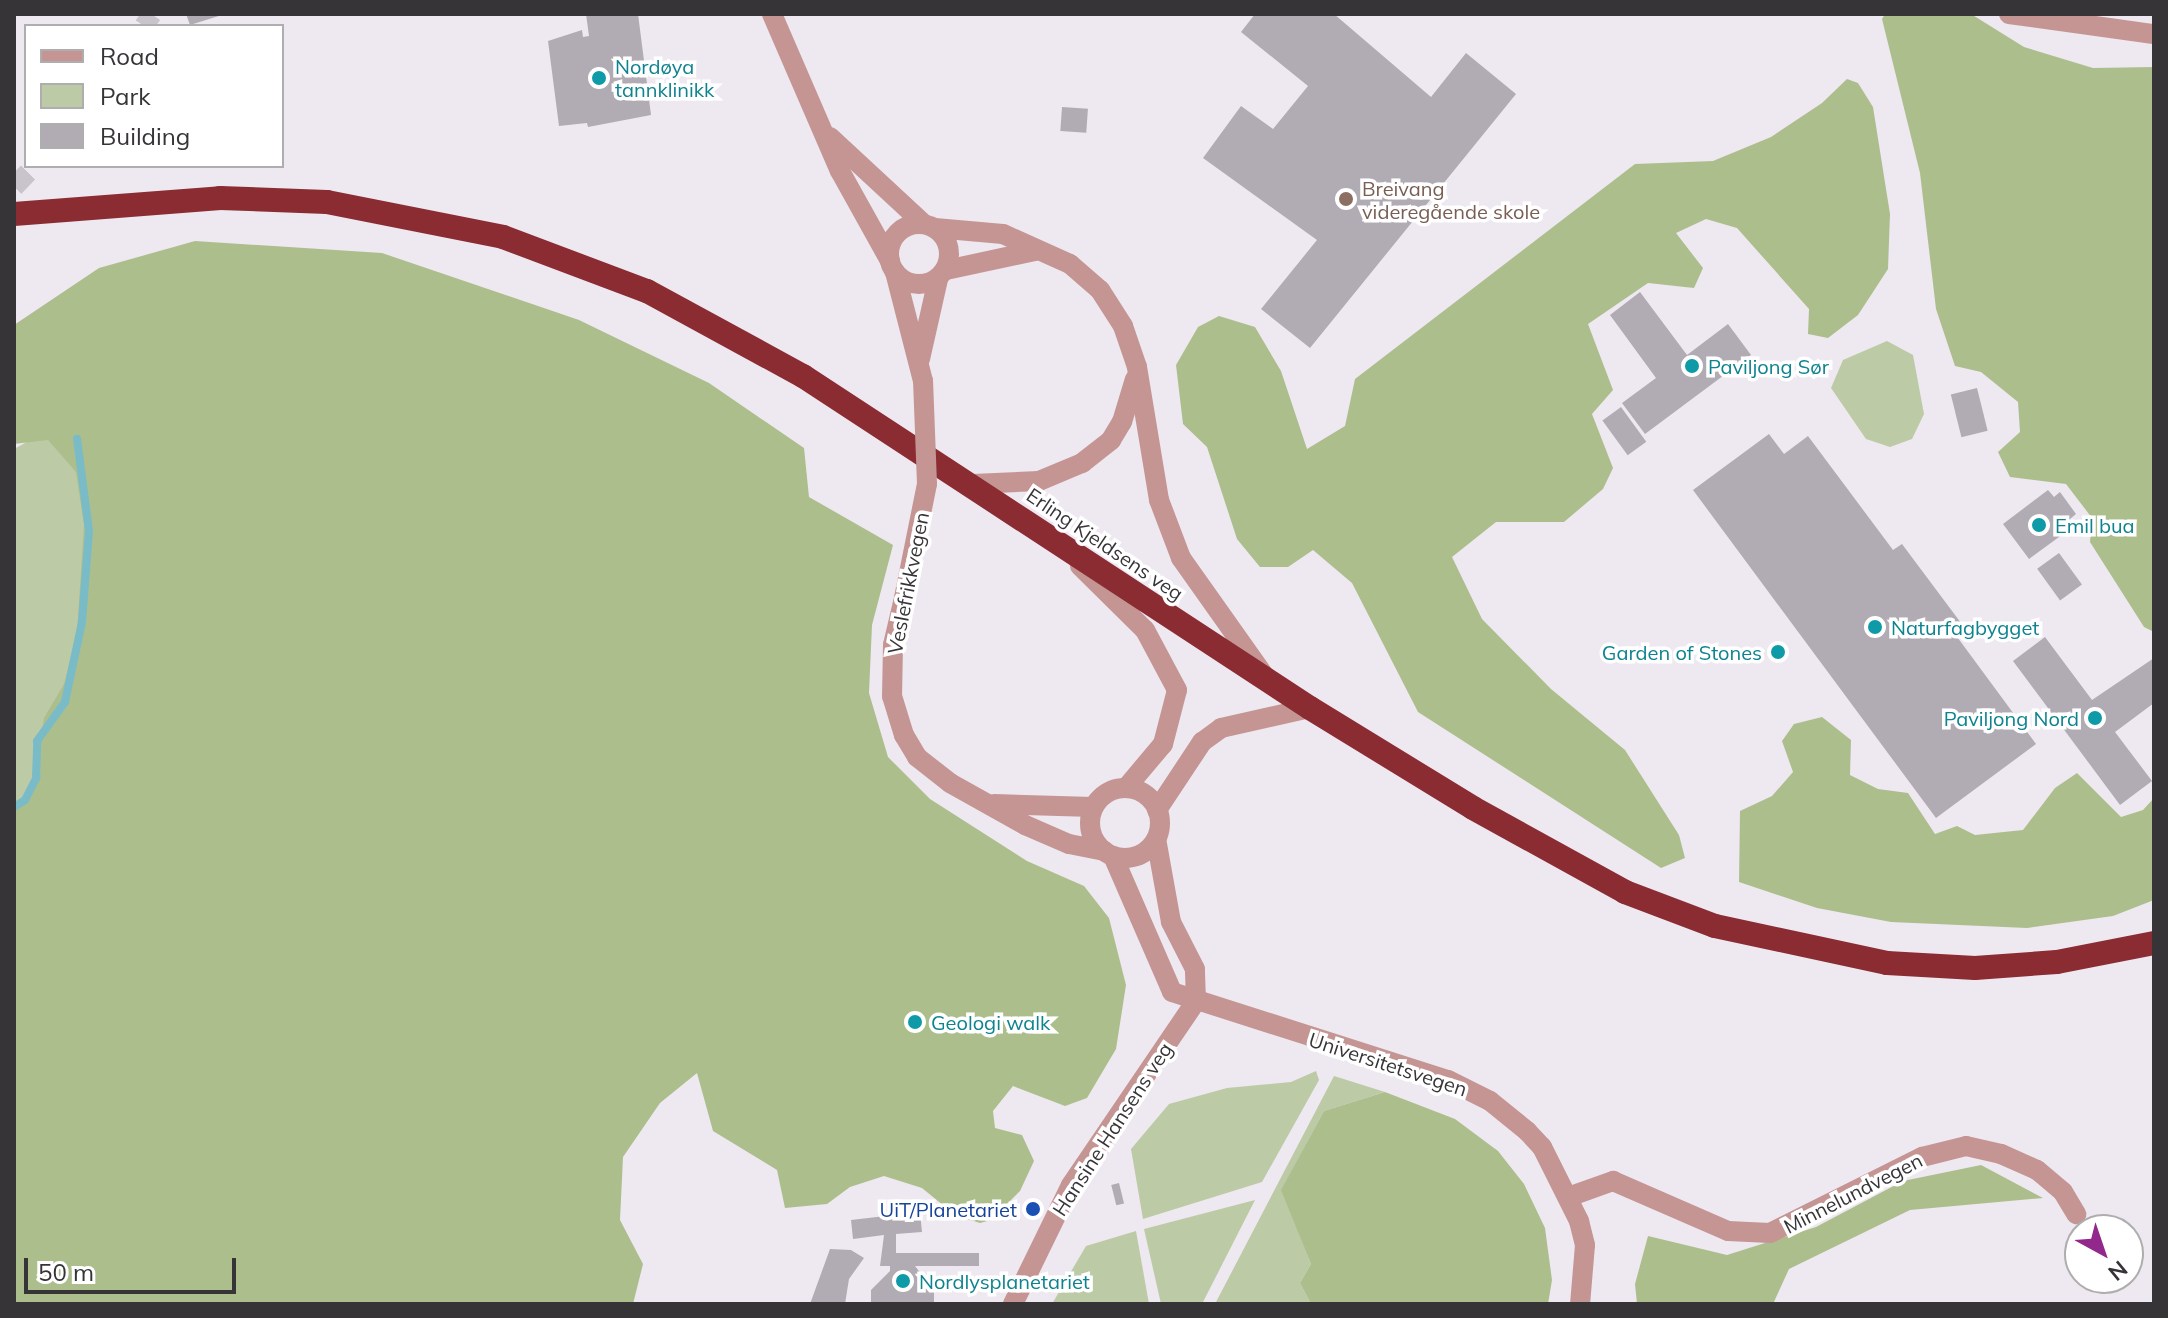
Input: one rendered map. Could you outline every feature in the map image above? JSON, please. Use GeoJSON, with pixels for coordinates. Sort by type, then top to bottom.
{"type":"FeatureCollection","features":[{"type":"Feature","properties":{"kind":"highway","name":"Erling Kjeldsens veg"},"geometry":{"type":"LineString","coordinates":[[14,214],[104,203],[220,198],[327,202],[503,237],[647,291],[803,376],[973,484],[1310,708],[1473,808],[1625,892],[1715,926],[1887,963],[1975,968],[2057,962],[2154,943]]}},
{"type":"Feature","properties":{"kind":"street","name":"Veslefrikkvegen"},"geometry":{"type":"LineString","coordinates":[[772,14],[827,134],[840,171],[892,267],[921,372],[927,484],[893,645],[892,696],[904,735],[935,772],[1069,844],[1108,854]]}},
{"type":"Feature","properties":{"kind":"street"},"geometry":{"type":"LineString","coordinates":[[2009,14],[2154,34]]}},
{"type":"Feature","properties":{"kind":"street","name":"Veslefrikkvegen"},"geometry":{"type":"LineString","coordinates":[[827,134],[930,226]]}},
{"type":"Feature","properties":{"kind":"street"},"geometry":{"type":"LineString","coordinates":[[1035,251],[915,285],[892,267],[893,238],[901,229],[930,226],[1003,234],[1035,251],[1070,264],[1100,290],[1123,326],[1137,367],[1154,476],[1181,558],[1269,682]]}},
{"type":"Feature","properties":{"kind":"street"},"geometry":{"type":"LineString","coordinates":[[930,226],[949,247],[942,275]]}},
{"type":"Feature","properties":{"kind":"street","name":"Veslefrikkvegen"},"geometry":{"type":"LineString","coordinates":[[921,372],[942,275]]}},
{"type":"Feature","properties":{"kind":"street"},"geometry":{"type":"LineString","coordinates":[[973,484],[1039,481],[1082,463],[1111,440],[1122,422],[1137,367]]}},
{"type":"Feature","properties":{"kind":"street"},"geometry":{"type":"LineString","coordinates":[[1052,538],[1145,630],[1173,678],[1176,704],[1163,744],[1126,788]]}},
{"type":"Feature","properties":{"kind":"street"},"geometry":{"type":"LineString","coordinates":[[1157,810],[1145,794],[1126,788],[1107,793],[1093,807],[1090,826],[1108,854],[1162,979],[1172,992],[1196,1001],[1195,969],[1171,922],[1156,839],[1157,810],[1202,742],[1221,728],[1310,708]]}},
{"type":"Feature","properties":{"kind":"street","name":"Veslefrikkvegen"},"geometry":{"type":"LineString","coordinates":[[994,804],[1093,807]]}},
{"type":"Feature","properties":{"kind":"street"},"geometry":{"type":"LineString","coordinates":[[1108,854],[1133,857],[1156,839]]}},
{"type":"Feature","properties":{"kind":"street","name":"Universitetsvegen"},"geometry":{"type":"LineString","coordinates":[[1196,1001],[1448,1080],[1490,1101],[1542,1147],[1571,1196],[1585,1245],[1580,1304]]}},
{"type":"Feature","properties":{"kind":"street","name":"Hansine Hansens veg"},"geometry":{"type":"LineString","coordinates":[[1013,1304],[1071,1185],[1196,1001]]}},
{"type":"Feature","properties":{"kind":"street","name":"Minnelundvegen"},"geometry":{"type":"LineString","coordinates":[[1571,1196],[1613,1181],[1728,1231],[1770,1233],[1922,1157],[1966,1146],[2001,1154],[2037,1170],[2063,1192],[2076,1214]]}},
{"type":"Feature","properties":{"kind":"green space"},"geometry":{"type":"Polygon","coordinates":[[[1885,14],[1971,14],[2024,47],[2093,68],[2154,67],[2154,632],[2144,627],[2090,542],[2092,518],[2066,484],[2010,477],[1998,452],[2020,432],[2018,402],[1981,372],[1955,366],[1936,309],[1920,173],[1882,19],[1885,14]]]}},
{"type":"Feature","properties":{"kind":"green space"},"geometry":{"type":"Polygon","coordinates":[[[1847,79],[1858,83],[1873,107],[1890,214],[1888,269],[1858,315],[1828,338],[1808,334],[1809,309],[1737,228],[1706,219],[1676,233],[1703,268],[1694,288],[1648,283],[1588,324],[1613,390],[1592,414],[1613,468],[1603,489],[1564,522],[1496,522],[1452,557],[1482,619],[1551,689],[1625,750],[1679,835],[1685,858],[1661,868],[1418,712],[1352,583],[1313,550],[1288,567],[1260,567],[1237,539],[1207,447],[1183,424],[1176,365],[1198,327],[1219,316],[1255,327],[1281,371],[1307,449],[1345,426],[1355,379],[1635,164],[1713,161],[1771,137],[1822,103],[1847,79]]]}},
{"type":"Feature","properties":{"kind":"green space"},"geometry":{"type":"Polygon","coordinates":[[[195,241],[382,253],[579,320],[709,383],[804,448],[809,497],[893,545],[872,625],[869,693],[888,757],[930,799],[1027,861],[1084,886],[1109,918],[1126,985],[1116,1049],[1087,1098],[1065,1106],[1013,1086],[993,1111],[995,1128],[1022,1135],[1034,1161],[1020,1191],[991,1220],[980,1223],[955,1215],[922,1188],[884,1176],[850,1187],[827,1204],[785,1208],[777,1170],[713,1131],[697,1073],[660,1103],[623,1157],[620,1220],[643,1264],[633,1304],[14,1304],[14,812],[33,792],[44,718],[64,684],[77,633],[84,525],[76,472],[48,440],[14,444],[14,325],[99,268],[195,241]]]}},
{"type":"Feature","properties":{"kind":"green space"},"geometry":{"type":"Polygon","coordinates":[[[1887,341],[1913,355],[1924,414],[1912,439],[1890,447],[1866,439],[1831,388],[1843,360],[1887,341]]]}},
{"type":"Feature","properties":{"kind":"green space"},"geometry":{"type":"Polygon","coordinates":[[[89,408],[105,683],[14,976],[14,449],[89,408]]]}},
{"type":"Feature","properties":{"kind":"green space"},"geometry":{"type":"Polygon","coordinates":[[[1822,717],[1851,740],[1850,775],[1878,789],[1908,793],[1935,834],[1957,826],[1975,835],[2023,830],[2055,788],[2077,773],[2121,817],[2143,810],[2154,798],[2154,900],[2113,916],[2027,928],[1891,922],[1817,908],[1739,882],[1740,811],[1772,796],[1793,772],[1782,741],[1794,724],[1822,717]]]}},
{"type":"Feature","properties":{"kind":"green space"},"geometry":{"type":"Polygon","coordinates":[[[1316,1071],[1319,1080],[1262,1182],[1143,1219],[1131,1149],[1169,1104],[1227,1088],[1291,1082],[1316,1071]]]}},
{"type":"Feature","properties":{"kind":"green space"},"geometry":{"type":"Polygon","coordinates":[[[1334,1076],[1385,1092],[1324,1111],[1282,1189],[1311,1264],[1300,1283],[1311,1304],[1215,1304],[1334,1076]]]}},
{"type":"Feature","properties":{"kind":"green space"},"geometry":{"type":"Polygon","coordinates":[[[1385,1092],[1455,1119],[1498,1151],[1524,1184],[1545,1228],[1552,1280],[1548,1304],[1311,1304],[1300,1283],[1311,1264],[1281,1190],[1324,1111],[1385,1092]]]}},
{"type":"Feature","properties":{"kind":"green space"},"geometry":{"type":"Polygon","coordinates":[[[1981,1165],[2043,1198],[1910,1210],[1789,1269],[1773,1304],[1637,1304],[1635,1284],[1648,1236],[1727,1255],[1816,1227],[1903,1181],[1981,1165]]]}},
{"type":"Feature","properties":{"kind":"green space"},"geometry":{"type":"Polygon","coordinates":[[[1255,1200],[1202,1304],[1161,1304],[1144,1229],[1255,1200]]]}},
{"type":"Feature","properties":{"kind":"green space"},"geometry":{"type":"Polygon","coordinates":[[[1136,1231],[1149,1304],[1052,1304],[1086,1246],[1136,1231]]]}},
{"type":"Feature","properties":{"kind":"building"},"geometry":{"type":"Polygon","coordinates":[[[186,14],[222,14],[193,24],[190,24],[186,14]]]}},
{"type":"Feature","properties":{"kind":"building","name":"Nordøya tannklinikk"},"geometry":{"type":"Polygon","coordinates":[[[586,14],[638,14],[651,115],[588,127],[587,123],[559,126],[548,41],[582,30],[583,37],[589,36],[586,14]]]}},
{"type":"Feature","properties":{"kind":"building","name":"Breivang videregående skole"},"geometry":{"type":"Polygon","coordinates":[[[1255,14],[1334,14],[1431,97],[1466,53],[1516,94],[1310,348],[1261,309],[1317,240],[1203,158],[1241,106],[1273,129],[1308,86],[1241,32],[1255,14]]]}},
{"type":"Feature","properties":{"kind":"building"},"geometry":{"type":"Polygon","coordinates":[[[1062,107],[1088,109],[1086,133],[1060,131],[1062,107]]]}},
{"type":"Feature","properties":{"kind":"building","name":"Paviljong Sør"},"geometry":{"type":"Polygon","coordinates":[[[1640,292],[1687,355],[1728,324],[1751,355],[1645,434],[1622,403],[1656,378],[1610,315],[1640,292]]]}},
{"type":"Feature","properties":{"kind":"building"},"geometry":{"type":"Polygon","coordinates":[[[1977,388],[1988,431],[1961,437],[1951,395],[1977,388]]]}},
{"type":"Feature","properties":{"kind":"building"},"geometry":{"type":"Polygon","coordinates":[[[1621,407],[1646,442],[1628,455],[1602,421],[1621,407]]]}},
{"type":"Feature","properties":{"kind":"building","name":"Naturfagbygget"},"geometry":{"type":"Polygon","coordinates":[[[1769,434],[1784,454],[1808,436],[1893,550],[1902,544],[1961,623],[1952,630],[2036,744],[1936,818],[1693,490],[1769,434]]]}},
{"type":"Feature","properties":{"kind":"building","name":"Emil bua"},"geometry":{"type":"Polygon","coordinates":[[[2048,490],[2054,497],[2060,492],[2076,514],[2070,519],[2074,526],[2029,559],[2003,524],[2048,490]]]}},
{"type":"Feature","properties":{"kind":"building"},"geometry":{"type":"Polygon","coordinates":[[[2059,553],[2082,585],[2060,600],[2037,569],[2059,553]]]}},
{"type":"Feature","properties":{"kind":"building","name":"Paviljong Nord"},"geometry":{"type":"Polygon","coordinates":[[[2045,637],[2092,700],[2154,658],[2154,703],[2115,732],[2152,781],[2120,805],[2013,661],[2045,637]]]}},
{"type":"Feature","properties":{"kind":"building"},"geometry":{"type":"Polygon","coordinates":[[[1119,1183],[1124,1203],[1116,1205],[1111,1185],[1119,1183]]]}},
{"type":"Feature","properties":{"kind":"building"},"geometry":{"type":"Polygon","coordinates":[[[920,1212],[922,1232],[896,1234],[896,1253],[979,1253],[979,1266],[915,1266],[934,1290],[934,1304],[871,1304],[871,1290],[890,1271],[890,1266],[880,1266],[884,1235],[853,1239],[851,1220],[920,1212]]]}},
{"type":"Feature","properties":{"kind":"building"},"geometry":{"type":"Polygon","coordinates":[[[830,1249],[851,1250],[864,1258],[849,1279],[845,1304],[810,1304],[830,1249]]]}},
{"type":"Feature","properties":{"kind":"waterway"},"geometry":{"type":"LineString","coordinates":[[14,807],[25,800],[36,778],[37,741],[65,702],[82,622],[89,531],[77,439]]}},
{"type":"Feature","properties":{"kind":"tunnel"},"geometry":{"type":"LineString","coordinates":[[145,24],[152,14]]}},
{"type":"Feature","properties":{"kind":"tunnel"},"geometry":{"type":"LineString","coordinates":[[14,187],[32,168]]}},
{"type":"Feature","properties":{"kind":"place","name":"Nordøya tannklinikk"},"geometry":{"type":"Point","coordinates":[599,78]}},
{"type":"Feature","properties":{"kind":"place","name":"Breivang videregående skole"},"geometry":{"type":"Point","coordinates":[1346,199]}},
{"type":"Feature","properties":{"kind":"place","name":"Paviljong Sør"},"geometry":{"type":"Point","coordinates":[1692,366]}},
{"type":"Feature","properties":{"kind":"place","name":"Emil bua"},"geometry":{"type":"Point","coordinates":[2039,525]}},
{"type":"Feature","properties":{"kind":"place","name":"Naturfagbygget"},"geometry":{"type":"Point","coordinates":[1875,627]}},
{"type":"Feature","properties":{"kind":"place","name":"Garden of Stones"},"geometry":{"type":"Point","coordinates":[1778,652]}},
{"type":"Feature","properties":{"kind":"place","name":"Paviljong Nord"},"geometry":{"type":"Point","coordinates":[2095,718]}},
{"type":"Feature","properties":{"kind":"place","name":"Geologi walk"},"geometry":{"type":"Point","coordinates":[915,1022]}},
{"type":"Feature","properties":{"kind":"place","name":"UiT/Planetariet"},"geometry":{"type":"Point","coordinates":[1033,1209]}},
{"type":"Feature","properties":{"kind":"place","name":"Nordlysplanetariet"},"geometry":{"type":"Point","coordinates":[903,1281]}}]}
